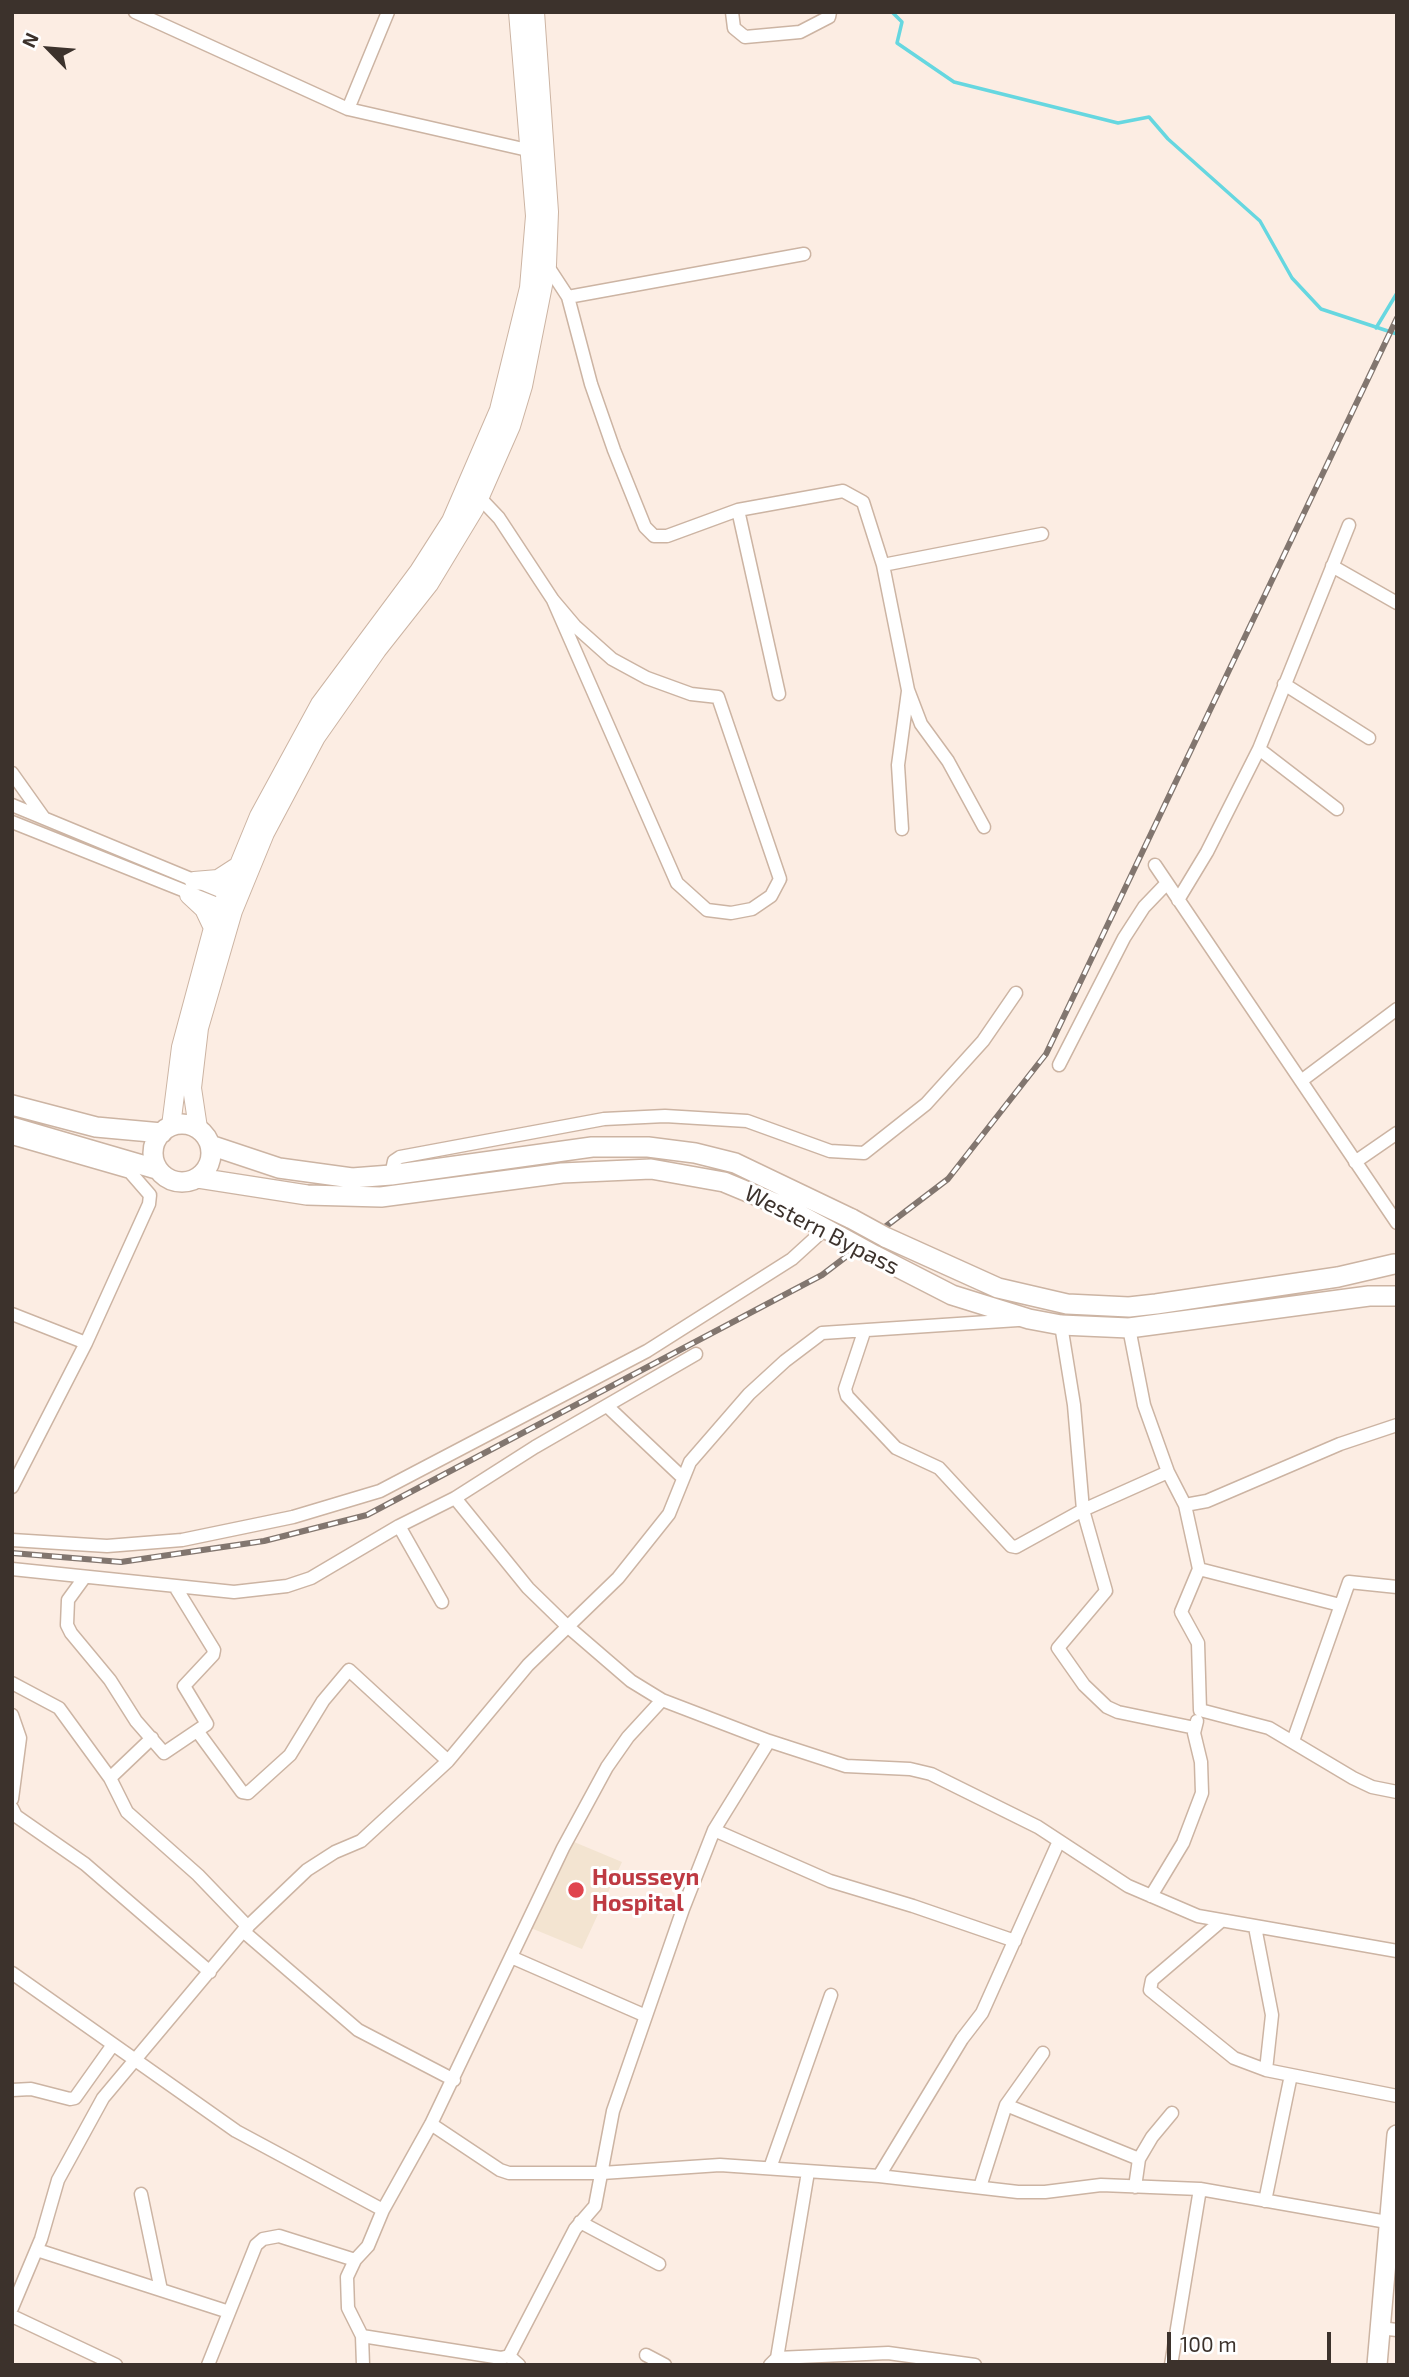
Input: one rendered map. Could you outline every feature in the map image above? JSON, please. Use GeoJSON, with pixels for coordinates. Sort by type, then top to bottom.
{"type":"FeatureCollection","features":[{"type":"Feature","properties":{"kind":"main road"},"geometry":{"type":"LineString","coordinates":[[12,1127],[156,1169],[175,1181],[198,1178],[210,1161],[210,1145],[198,1128],[191,1088],[194,1048],[235,869],[278,775],[304,729],[419,571],[451,521],[481,456],[511,368],[529,288],[535,216],[532,150],[518,12]]}},
{"type":"Feature","properties":{"kind":"main road"},"geometry":{"type":"LineString","coordinates":[[156,1169],[154,1145],[166,1129],[181,1047],[214,928],[316,737],[377,650],[429,584],[480,498],[523,387],[547,265],[547,158],[535,12]]}},
{"type":"Feature","properties":{"kind":"main road"},"geometry":{"type":"LineString","coordinates":[[214,928],[191,888],[218,879],[235,869]]}},
{"type":"Feature","properties":{"kind":"main road"},"geometry":{"type":"LineString","coordinates":[[12,1104],[96,1127],[166,1129],[187,1124],[198,1128]]}},
{"type":"Feature","properties":{"kind":"main road","name":"Western Bypass"},"geometry":{"type":"LineString","coordinates":[[210,1145],[254,1161],[312,1174],[352,1178],[592,1147],[648,1147],[695,1153],[735,1163],[980,1282],[1035,1299],[1067,1304],[1129,1307],[1156,1304],[1338,1277],[1395,1261]]}},
{"type":"Feature","properties":{"kind":"main road","name":"Western Bypass"},"geometry":{"type":"LineString","coordinates":[[198,1178],[307,1195],[381,1197],[562,1172],[651,1169],[724,1182],[789,1209],[953,1295],[1029,1319],[1061,1325],[1129,1328],[1369,1296],[1397,1296]]}},
{"type":"Feature","properties":{"kind":"main road"},"geometry":{"type":"LineString","coordinates":[[1395,1261],[1397,1290]]}},
{"type":"Feature","properties":{"kind":"main road"},"geometry":{"type":"LineString","coordinates":[[1377,2365],[1388,2329],[1387,2222],[1394,2186],[1397,2135]]}},
{"type":"Feature","properties":{"kind":"street"},"geometry":{"type":"LineString","coordinates":[[135,12],[348,109],[532,150]]}},
{"type":"Feature","properties":{"kind":"street"},"geometry":{"type":"LineString","coordinates":[[348,109],[388,12]]}},
{"type":"Feature","properties":{"kind":"street"},"geometry":{"type":"LineString","coordinates":[[732,12],[734,28],[745,37],[800,32],[829,17],[830,12]]}},
{"type":"Feature","properties":{"kind":"street"},"geometry":{"type":"LineString","coordinates":[[568,297],[804,254]]}},
{"type":"Feature","properties":{"kind":"street"},"geometry":{"type":"LineString","coordinates":[[547,265],[568,297],[595,395],[645,527],[654,536],[667,536],[738,510],[843,491],[863,502],[883,565],[908,690],[921,724],[948,761],[984,827]]}},
{"type":"Feature","properties":{"kind":"street"},"geometry":{"type":"LineString","coordinates":[[480,498],[499,518],[553,600],[575,626],[612,659],[647,678],[691,694],[719,697],[780,879],[771,896],[752,909],[731,913],[707,910],[677,883],[553,600]]}},
{"type":"Feature","properties":{"kind":"street"},"geometry":{"type":"LineString","coordinates":[[738,510],[779,694]]}},
{"type":"Feature","properties":{"kind":"street"},"geometry":{"type":"LineString","coordinates":[[1178,900],[1207,852],[1259,749],[1349,525]]}},
{"type":"Feature","properties":{"kind":"street"},"geometry":{"type":"LineString","coordinates":[[883,565],[1042,534]]}},
{"type":"Feature","properties":{"kind":"street"},"geometry":{"type":"LineString","coordinates":[[1332,566],[1397,603]]}},
{"type":"Feature","properties":{"kind":"street"},"geometry":{"type":"LineString","coordinates":[[1284,684],[1369,738]]}},
{"type":"Feature","properties":{"kind":"street"},"geometry":{"type":"LineString","coordinates":[[902,829],[898,765],[908,690]]}},
{"type":"Feature","properties":{"kind":"street"},"geometry":{"type":"LineString","coordinates":[[1259,749],[1337,809]]}},
{"type":"Feature","properties":{"kind":"street"},"geometry":{"type":"LineString","coordinates":[[12,773],[44,819]]}},
{"type":"Feature","properties":{"kind":"street"},"geometry":{"type":"LineString","coordinates":[[12,805],[191,888]]}},
{"type":"Feature","properties":{"kind":"street"},"geometry":{"type":"LineString","coordinates":[[12,822],[229,902]]}},
{"type":"Feature","properties":{"kind":"street"},"geometry":{"type":"LineString","coordinates":[[1155,865],[1397,1223]]}},
{"type":"Feature","properties":{"kind":"street"},"geometry":{"type":"LineString","coordinates":[[1059,1065],[1124,938],[1144,907],[1167,883]]}},
{"type":"Feature","properties":{"kind":"street"},"geometry":{"type":"LineString","coordinates":[[391,1175],[394,1161],[400,1157],[604,1119],[665,1116],[747,1121],[830,1151],[864,1153],[926,1104],[983,1041],[1016,993]]}},
{"type":"Feature","properties":{"kind":"street"},"geometry":{"type":"LineString","coordinates":[[1301,1081],[1397,1009]]}},
{"type":"Feature","properties":{"kind":"street"},"geometry":{"type":"LineString","coordinates":[[1356,1162],[1397,1133]]}},
{"type":"Feature","properties":{"kind":"street"},"geometry":{"type":"LineString","coordinates":[[12,1138],[130,1172],[150,1195],[149,1204],[86,1343],[12,1487]]}},
{"type":"Feature","properties":{"kind":"street"},"geometry":{"type":"LineString","coordinates":[[12,1540],[107,1546],[182,1540],[293,1517],[380,1492],[647,1352],[834,1232]]}},
{"type":"Feature","properties":{"kind":"street"},"geometry":{"type":"LineString","coordinates":[[12,1314],[86,1343]]}},
{"type":"Feature","properties":{"kind":"street"},"geometry":{"type":"LineString","coordinates":[[12,2308],[37,2250],[58,2180],[103,2098],[245,1929],[307,1870],[335,1852],[361,1841],[448,1760],[566,1625],[618,1578],[643,1551],[669,1514],[682,1477],[705,1444],[749,1394],[785,1360],[822,1333],[1029,1319]]}},
{"type":"Feature","properties":{"kind":"street"},"geometry":{"type":"LineString","coordinates":[[1061,1325],[1074,1405],[1083,1510],[1106,1591],[1059,1644],[1060,1652],[1084,1685],[1107,1707],[1118,1712],[1195,1728]]}},
{"type":"Feature","properties":{"kind":"street"},"geometry":{"type":"LineString","coordinates":[[1129,1328],[1144,1405],[1168,1472],[1185,1505],[1199,1569],[1181,1612],[1198,1643],[1200,1710],[1195,1728],[1201,1762],[1202,1793],[1183,1843],[1151,1896]]}},
{"type":"Feature","properties":{"kind":"street"},"geometry":{"type":"LineString","coordinates":[[864,1332],[845,1389],[847,1396],[896,1448],[939,1468],[1011,1546],[1016,1547],[1083,1510],[1168,1472]]}},
{"type":"Feature","properties":{"kind":"street"},"geometry":{"type":"LineString","coordinates":[[12,1569],[234,1592],[287,1586],[311,1578],[399,1526],[455,1498],[696,1354]]}},
{"type":"Feature","properties":{"kind":"street"},"geometry":{"type":"LineString","coordinates":[[607,1406],[682,1477]]}},
{"type":"Feature","properties":{"kind":"street"},"geometry":{"type":"LineString","coordinates":[[1185,1505],[1207,1501],[1340,1444],[1397,1425]]}},
{"type":"Feature","properties":{"kind":"street"},"geometry":{"type":"LineString","coordinates":[[455,1498],[528,1588],[631,1681],[662,1700],[769,1741],[846,1766],[910,1769],[931,1774],[1059,1841],[1128,1886],[1220,1922],[1312,1934],[1397,1951]]}},
{"type":"Feature","properties":{"kind":"street"},"geometry":{"type":"LineString","coordinates":[[399,1526],[442,1602]]}},
{"type":"Feature","properties":{"kind":"street"},"geometry":{"type":"LineString","coordinates":[[1199,1569],[1340,1605]]}},
{"type":"Feature","properties":{"kind":"street"},"geometry":{"type":"LineString","coordinates":[[84,1578],[68,1600],[67,1625],[110,1680],[136,1721],[167,1753],[205,1726],[206,1720],[184,1686],[213,1655],[214,1650],[176,1588]]}},
{"type":"Feature","properties":{"kind":"street"},"geometry":{"type":"LineString","coordinates":[[1293,1741],[1349,1582],[1397,1587]]}},
{"type":"Feature","properties":{"kind":"street"},"geometry":{"type":"LineString","coordinates":[[198,1732],[243,1792],[248,1793],[290,1755],[323,1701],[349,1670],[448,1760]]}},
{"type":"Feature","properties":{"kind":"street"},"geometry":{"type":"LineString","coordinates":[[12,1683],[59,1708],[110,1778],[127,1812],[191,1868],[245,1929],[350,2024],[454,2080]]}},
{"type":"Feature","properties":{"kind":"street"},"geometry":{"type":"LineString","coordinates":[[363,2365],[362,2336],[348,2308],[345,2291],[355,2260],[368,2246],[383,2210],[454,2080],[563,1848],[607,1767],[628,1737],[662,1700]]}},
{"type":"Feature","properties":{"kind":"street"},"geometry":{"type":"LineString","coordinates":[[1200,1710],[1269,1728],[1353,1778],[1372,1787],[1397,1792]]}},
{"type":"Feature","properties":{"kind":"street"},"geometry":{"type":"LineString","coordinates":[[12,1715],[20,1738],[12,1800]]}},
{"type":"Feature","properties":{"kind":"street"},"geometry":{"type":"LineString","coordinates":[[110,1778],[152,1738]]}},
{"type":"Feature","properties":{"kind":"street"},"geometry":{"type":"LineString","coordinates":[[362,2336],[514,2361],[580,2222],[595,2206],[613,2111],[682,1909],[714,1830],[769,1741]]}},
{"type":"Feature","properties":{"kind":"street"},"geometry":{"type":"LineString","coordinates":[[12,1808],[16,1816],[85,1864],[210,1972]]}},
{"type":"Feature","properties":{"kind":"street"},"geometry":{"type":"LineString","coordinates":[[714,1830],[830,1881],[1014,1941]]}},
{"type":"Feature","properties":{"kind":"street"},"geometry":{"type":"LineString","coordinates":[[879,2176],[962,2039],[982,2013],[1059,1841]]}},
{"type":"Feature","properties":{"kind":"street"},"geometry":{"type":"LineString","coordinates":[[1220,1922],[1152,1980],[1150,1990],[1223,2052],[1266,2070],[1397,2096]]}},
{"type":"Feature","properties":{"kind":"street"},"geometry":{"type":"LineString","coordinates":[[1255,1927],[1272,2015],[1266,2070]]}},
{"type":"Feature","properties":{"kind":"street"},"geometry":{"type":"LineString","coordinates":[[511,1957],[646,2016]]}},
{"type":"Feature","properties":{"kind":"street"},"geometry":{"type":"LineString","coordinates":[[12,1973],[112,2046],[254,2142],[383,2210]]}},
{"type":"Feature","properties":{"kind":"street"},"geometry":{"type":"LineString","coordinates":[[770,2168],[831,1995]]}},
{"type":"Feature","properties":{"kind":"street"},"geometry":{"type":"LineString","coordinates":[[12,2090],[31,2089],[75,2098],[112,2046]]}},
{"type":"Feature","properties":{"kind":"street"},"geometry":{"type":"LineString","coordinates":[[980,2188],[1006,2105],[1044,2053]]}},
{"type":"Feature","properties":{"kind":"street"},"geometry":{"type":"LineString","coordinates":[[1265,2201],[1291,2075]]}},
{"type":"Feature","properties":{"kind":"street"},"geometry":{"type":"LineString","coordinates":[[1006,2105],[1139,2159]]}},
{"type":"Feature","properties":{"kind":"street"},"geometry":{"type":"LineString","coordinates":[[1135,2187],[1139,2159],[1152,2137],[1172,2113]]}},
{"type":"Feature","properties":{"kind":"street"},"geometry":{"type":"LineString","coordinates":[[431,2124],[500,2170],[509,2173],[603,2173],[720,2165],[879,2176],[980,2188],[1045,2192],[1101,2185],[1200,2189],[1387,2222]]}},
{"type":"Feature","properties":{"kind":"street"},"geometry":{"type":"LineString","coordinates":[[808,2172],[774,2362],[888,2353],[974,2365]]}},
{"type":"Feature","properties":{"kind":"street"},"geometry":{"type":"LineString","coordinates":[[1171,2365],[1200,2189]]}},
{"type":"Feature","properties":{"kind":"street"},"geometry":{"type":"LineString","coordinates":[[141,2194],[161,2290]]}},
{"type":"Feature","properties":{"kind":"street"},"geometry":{"type":"LineString","coordinates":[[580,2222],[659,2264]]}},
{"type":"Feature","properties":{"kind":"street"},"geometry":{"type":"LineString","coordinates":[[208,2365],[257,2245],[272,2236],[355,2260]]}},
{"type":"Feature","properties":{"kind":"street"},"geometry":{"type":"LineString","coordinates":[[37,2250],[229,2312]]}},
{"type":"Feature","properties":{"kind":"street"},"geometry":{"type":"LineString","coordinates":[[12,2316],[116,2365]]}},
{"type":"Feature","properties":{"kind":"street"},"geometry":{"type":"LineString","coordinates":[[646,2355],[665,2365]]}},
{"type":"Feature","properties":{"kind":"shaded area","name":"Housseyn Hospital"},"geometry":{"type":"Polygon","coordinates":[[[567,1839],[622,1862],[582,1949],[526,1926],[567,1839]]]}},
{"type":"Feature","properties":{"kind":"waterway"},"geometry":{"type":"LineString","coordinates":[[892,12],[902,22],[897,43],[954,82],[1118,123],[1149,117],[1168,139],[1260,221],[1292,278],[1321,309],[1397,334]]}},
{"type":"Feature","properties":{"kind":"waterway"},"geometry":{"type":"LineString","coordinates":[[1376,328],[1397,293]]}},
{"type":"Feature","properties":{"kind":"railway"},"geometry":{"type":"LineString","coordinates":[[12,1553],[121,1562],[264,1541],[367,1515],[822,1275],[948,1179],[1046,1054],[1397,318]]}},
{"type":"Feature","properties":{"kind":"place","name":"Housseyn Hospital"},"geometry":{"type":"Point","coordinates":[576,1890]}}]}
